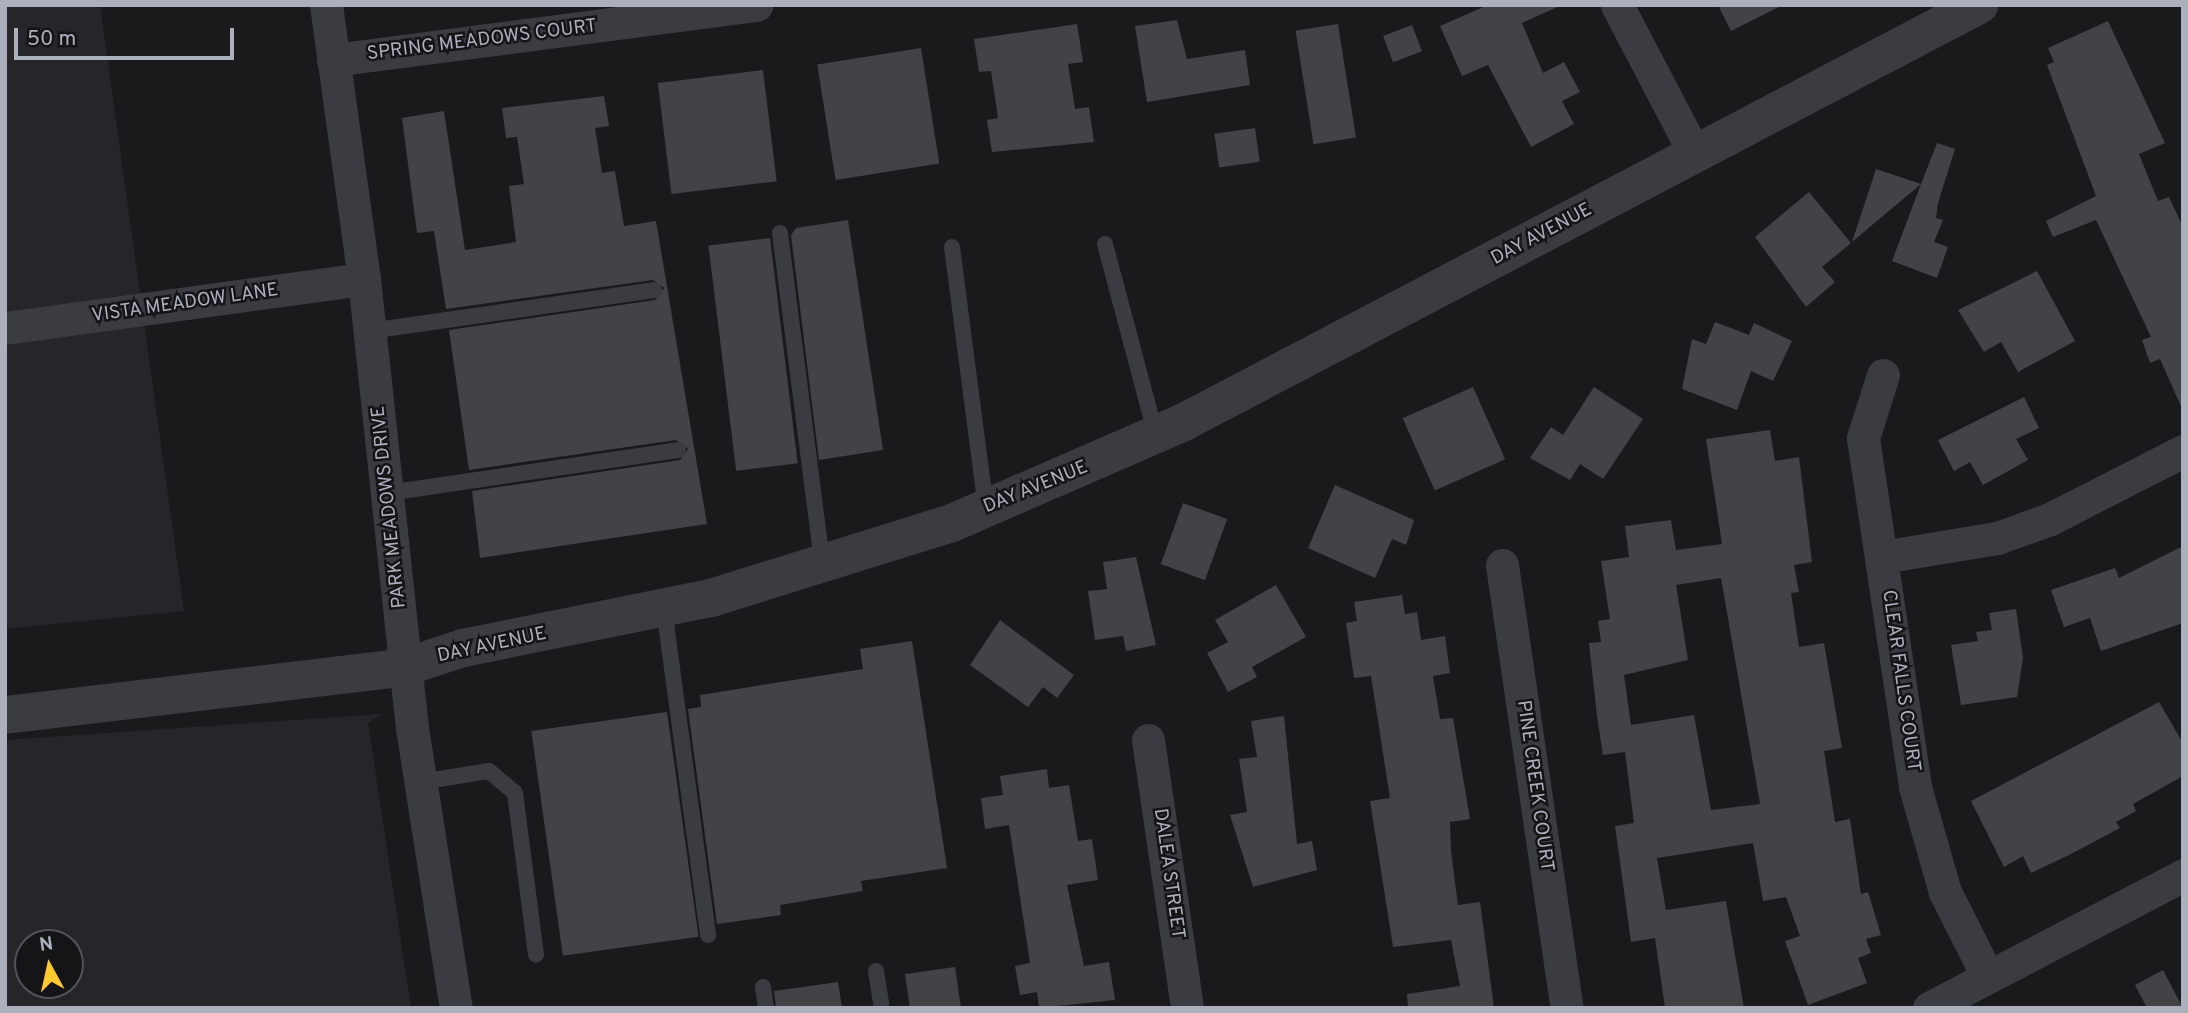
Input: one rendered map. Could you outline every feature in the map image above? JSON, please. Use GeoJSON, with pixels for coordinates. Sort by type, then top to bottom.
{"type":"FeatureCollection","features":[{"type":"Feature","properties":{"kind":"street","name":"PARK MEADOWS DRIVE"},"geometry":{"type":"LineString","coordinates":[[326,5],[364,279],[405,667],[456,1008]]}},
{"type":"Feature","properties":{"kind":"street","name":"SPRING MEADOWS COURT"},"geometry":{"type":"LineString","coordinates":[[333,60],[756,5]]}},
{"type":"Feature","properties":{"kind":"street"},"geometry":{"type":"LineString","coordinates":[[1617,5],[1695,154]]}},
{"type":"Feature","properties":{"kind":"street","name":"DAY AVENUE"},"geometry":{"type":"LineString","coordinates":[[5,715],[405,667],[463,648],[664,609],[986,509],[1156,436],[1979,5]]}},
{"type":"Feature","properties":{"kind":"street","name":"VISTA MEADOW LANE"},"geometry":{"type":"LineString","coordinates":[[5,328],[364,279]]}},
{"type":"Feature","properties":{"kind":"street","name":"CLEAR FALLS COURT"},"geometry":{"type":"LineString","coordinates":[[1883,375],[1863,438],[1926,839],[1988,977]]}},
{"type":"Feature","properties":{"kind":"street"},"geometry":{"type":"LineString","coordinates":[[1882,557],[1997,538],[2050,519],[2183,451]]}},
{"type":"Feature","properties":{"kind":"street","name":"PINE CREEK COURT"},"geometry":{"type":"LineString","coordinates":[[1502,565],[1567,1008]]}},
{"type":"Feature","properties":{"kind":"street","name":"DALEA STREET"},"geometry":{"type":"LineString","coordinates":[[1148,740],[1187,1008]]}},
{"type":"Feature","properties":{"kind":"street"},"geometry":{"type":"LineString","coordinates":[[1929,1008],[2183,875]]}},
{"type":"Feature","properties":{"kind":"lane"},"geometry":{"type":"LineString","coordinates":[[780,233],[822,562]]}},
{"type":"Feature","properties":{"kind":"lane"},"geometry":{"type":"LineString","coordinates":[[1104,244],[1156,436]]}},
{"type":"Feature","properties":{"kind":"lane"},"geometry":{"type":"LineString","coordinates":[[952,247],[986,509]]}},
{"type":"Feature","properties":{"kind":"lane"},"geometry":{"type":"LineString","coordinates":[[370,331],[654,290]]}},
{"type":"Feature","properties":{"kind":"lane"},"geometry":{"type":"LineString","coordinates":[[388,493],[678,450]]}},
{"type":"Feature","properties":{"kind":"lane"},"geometry":{"type":"LineString","coordinates":[[664,609],[708,935]]}},
{"type":"Feature","properties":{"kind":"lane"},"geometry":{"type":"LineString","coordinates":[[421,782],[489,771],[515,793],[536,955]]}},
{"type":"Feature","properties":{"kind":"lane"},"geometry":{"type":"LineString","coordinates":[[877,971],[882,1008]]}},
{"type":"Feature","properties":{"kind":"lane"},"geometry":{"type":"LineString","coordinates":[[763,987],[766,1008]]}},
{"type":"Feature","properties":{"kind":"shaded area"},"geometry":{"type":"Polygon","coordinates":[[[5,5],[100,5],[184,611],[5,629],[5,5]]]}},
{"type":"Feature","properties":{"kind":"shaded area"},"geometry":{"type":"Polygon","coordinates":[[[382,714],[368,723],[411,1008],[5,1008],[5,740],[382,714]]]}},
{"type":"Feature","properties":{"kind":"building"},"geometry":{"type":"Polygon","coordinates":[[[1488,5],[1562,5],[1522,23],[1543,73],[1564,62],[1580,92],[1562,101],[1574,124],[1531,147],[1488,65],[1462,76],[1440,26],[1488,5]]]}},
{"type":"Feature","properties":{"kind":"building"},"geometry":{"type":"Polygon","coordinates":[[[1718,5],[1783,5],[1731,31],[1718,5]]]}},
{"type":"Feature","properties":{"kind":"building"},"geometry":{"type":"Polygon","coordinates":[[[1177,20],[1187,59],[1245,50],[1250,85],[1147,102],[1135,26],[1177,20]]]}},
{"type":"Feature","properties":{"kind":"building"},"geometry":{"type":"Polygon","coordinates":[[[2108,21],[2165,143],[2139,154],[2158,201],[2169,197],[2183,227],[2183,411],[2160,359],[2150,363],[2142,340],[2151,337],[2096,220],[2053,237],[2046,221],[2096,196],[2047,65],[2054,62],[2048,48],[2108,21]]]}},
{"type":"Feature","properties":{"kind":"building"},"geometry":{"type":"Polygon","coordinates":[[[1077,24],[1083,62],[1068,64],[1075,109],[1089,107],[1094,142],[992,152],[987,120],[998,118],[991,71],[979,72],[974,39],[1077,24]]]}},
{"type":"Feature","properties":{"kind":"building"},"geometry":{"type":"Polygon","coordinates":[[[1338,24],[1356,138],[1314,144],[1296,31],[1338,24]]]}},
{"type":"Feature","properties":{"kind":"building"},"geometry":{"type":"Polygon","coordinates":[[[1412,25],[1422,51],[1393,62],[1383,36],[1412,25]]]}},
{"type":"Feature","properties":{"kind":"building"},"geometry":{"type":"Polygon","coordinates":[[[921,48],[939,164],[836,180],[817,64],[921,48]]]}},
{"type":"Feature","properties":{"kind":"building"},"geometry":{"type":"Polygon","coordinates":[[[763,70],[777,181],[671,194],[658,83],[763,70]]]}},
{"type":"Feature","properties":{"kind":"building"},"geometry":{"type":"Polygon","coordinates":[[[604,96],[609,126],[595,128],[602,173],[615,171],[624,226],[656,221],[707,524],[480,558],[472,491],[680,460],[688,449],[676,440],[469,470],[449,330],[655,300],[664,288],[653,280],[446,309],[434,231],[417,233],[402,118],[444,111],[465,250],[516,242],[509,186],[524,184],[517,137],[506,138],[502,108],[604,96]]]}},
{"type":"Feature","properties":{"kind":"building"},"geometry":{"type":"Polygon","coordinates":[[[1255,128],[1260,162],[1219,167],[1214,134],[1255,128]]]}},
{"type":"Feature","properties":{"kind":"building"},"geometry":{"type":"Polygon","coordinates":[[[1937,143],[1955,149],[1938,203],[1936,218],[1943,220],[1934,242],[1948,247],[1937,278],[1892,261],[1937,143]]]}},
{"type":"Feature","properties":{"kind":"building"},"geometry":{"type":"Polygon","coordinates":[[[1876,169],[1921,184],[1852,242],[1876,169]]]}},
{"type":"Feature","properties":{"kind":"building"},"geometry":{"type":"Polygon","coordinates":[[[1809,192],[1851,243],[1822,267],[1835,282],[1806,307],[1755,237],[1809,192]]]}},
{"type":"Feature","properties":{"kind":"building"},"geometry":{"type":"Polygon","coordinates":[[[848,220],[883,450],[819,460],[791,235],[796,228],[848,220]]]}},
{"type":"Feature","properties":{"kind":"building"},"geometry":{"type":"Polygon","coordinates":[[[770,238],[798,463],[736,471],[708,246],[770,238]]]}},
{"type":"Feature","properties":{"kind":"building"},"geometry":{"type":"Polygon","coordinates":[[[2037,271],[2075,341],[2018,372],[2001,342],[1984,352],[1958,310],[2037,271]]]}},
{"type":"Feature","properties":{"kind":"building"},"geometry":{"type":"Polygon","coordinates":[[[1715,322],[1749,335],[1754,323],[1792,341],[1773,381],[1751,371],[1737,410],[1682,389],[1692,339],[1706,344],[1715,322]]]}},
{"type":"Feature","properties":{"kind":"building"},"geometry":{"type":"Polygon","coordinates":[[[1473,387],[1505,459],[1435,490],[1403,418],[1473,387]]]}},
{"type":"Feature","properties":{"kind":"building"},"geometry":{"type":"Polygon","coordinates":[[[1594,387],[1643,419],[1603,479],[1580,464],[1570,480],[1530,458],[1551,427],[1563,435],[1594,387]]]}},
{"type":"Feature","properties":{"kind":"building"},"geometry":{"type":"Polygon","coordinates":[[[2024,397],[2039,428],[2016,439],[2028,460],[1983,485],[1970,462],[1954,471],[1938,440],[2024,397]]]}},
{"type":"Feature","properties":{"kind":"building"},"geometry":{"type":"Polygon","coordinates":[[[1770,430],[1775,461],[1799,457],[1812,562],[1794,565],[1799,592],[1791,593],[1799,647],[1824,643],[1842,748],[1824,751],[1835,822],[1850,819],[1861,894],[1868,892],[1881,935],[1866,939],[1871,953],[1858,958],[1867,983],[1808,1005],[1785,941],[1800,936],[1786,897],[1763,901],[1753,843],[1657,858],[1666,910],[1726,901],[1744,1008],[1665,1008],[1655,938],[1631,942],[1615,826],[1634,823],[1625,752],[1603,755],[1589,643],[1601,642],[1598,621],[1610,619],[1601,561],[1629,557],[1625,526],[1671,520],[1676,550],[1722,544],[1706,439],[1770,430]],[[1721,578],[1676,585],[1688,660],[1624,675],[1631,725],[1694,715],[1711,810],[1760,804],[1721,578]]]}},
{"type":"Feature","properties":{"kind":"building"},"geometry":{"type":"Polygon","coordinates":[[[1335,485],[1414,520],[1406,545],[1392,539],[1375,578],[1308,548],[1335,485]]]}},
{"type":"Feature","properties":{"kind":"building"},"geometry":{"type":"Polygon","coordinates":[[[1183,503],[1227,519],[1205,580],[1161,564],[1183,503]]]}},
{"type":"Feature","properties":{"kind":"building"},"geometry":{"type":"Polygon","coordinates":[[[2183,546],[2183,623],[2101,651],[2090,618],[2064,627],[2051,590],[2115,568],[2119,578],[2183,546]]]}},
{"type":"Feature","properties":{"kind":"building"},"geometry":{"type":"Polygon","coordinates":[[[1136,557],[1156,645],[1126,651],[1123,636],[1095,640],[1088,591],[1107,589],[1103,562],[1136,557]]]}},
{"type":"Feature","properties":{"kind":"building"},"geometry":{"type":"Polygon","coordinates":[[[1276,585],[1306,637],[1252,667],[1257,677],[1228,692],[1207,653],[1228,642],[1215,620],[1276,585]]]}},
{"type":"Feature","properties":{"kind":"building"},"geometry":{"type":"Polygon","coordinates":[[[1402,595],[1405,614],[1417,612],[1421,640],[1445,636],[1450,673],[1433,676],[1440,719],[1453,718],[1470,819],[1450,822],[1458,905],[1480,902],[1494,1008],[1408,1008],[1407,994],[1460,986],[1451,940],[1393,947],[1370,801],[1390,798],[1371,676],[1354,678],[1346,623],[1357,621],[1354,602],[1402,595]]]}},
{"type":"Feature","properties":{"kind":"building"},"geometry":{"type":"Polygon","coordinates":[[[2016,609],[2023,658],[2017,697],[1961,705],[1951,645],[1978,641],[1976,632],[1992,630],[1989,613],[2016,609]]]}},
{"type":"Feature","properties":{"kind":"building"},"geometry":{"type":"Polygon","coordinates":[[[1000,620],[1074,675],[1057,698],[1043,687],[1028,707],[970,665],[1000,620]]]}},
{"type":"Feature","properties":{"kind":"building"},"geometry":{"type":"Polygon","coordinates":[[[912,641],[947,868],[861,881],[863,891],[780,905],[781,915],[717,924],[688,709],[701,707],[700,695],[863,669],[860,649],[912,641]]]}},
{"type":"Feature","properties":{"kind":"building"},"geometry":{"type":"Polygon","coordinates":[[[2159,702],[2183,743],[2183,776],[2133,804],[2136,811],[2116,822],[2120,828],[2069,855],[2031,873],[2023,856],[2004,867],[1971,801],[2159,702]]]}},
{"type":"Feature","properties":{"kind":"building"},"geometry":{"type":"Polygon","coordinates":[[[667,712],[699,937],[563,956],[531,731],[667,712]]]}},
{"type":"Feature","properties":{"kind":"building"},"geometry":{"type":"Polygon","coordinates":[[[1284,716],[1297,844],[1312,841],[1317,870],[1253,887],[1230,815],[1247,812],[1239,759],[1257,757],[1251,721],[1284,716]]]}},
{"type":"Feature","properties":{"kind":"building"},"geometry":{"type":"Polygon","coordinates":[[[1047,769],[1049,788],[1069,785],[1078,841],[1092,839],[1098,880],[1067,885],[1084,966],[1109,962],[1115,1000],[1039,1008],[1037,992],[1020,995],[1015,966],[1030,963],[1009,825],[985,829],[981,798],[1003,795],[1000,776],[1047,769]]]}},
{"type":"Feature","properties":{"kind":"building"},"geometry":{"type":"Polygon","coordinates":[[[955,967],[961,1008],[910,1008],[905,974],[955,967]]]}},
{"type":"Feature","properties":{"kind":"building"},"geometry":{"type":"Polygon","coordinates":[[[2163,970],[2183,1008],[2147,1008],[2135,985],[2163,970]]]}},
{"type":"Feature","properties":{"kind":"building"},"geometry":{"type":"Polygon","coordinates":[[[838,982],[842,1008],[776,1008],[774,991],[838,982]]]}}]}
